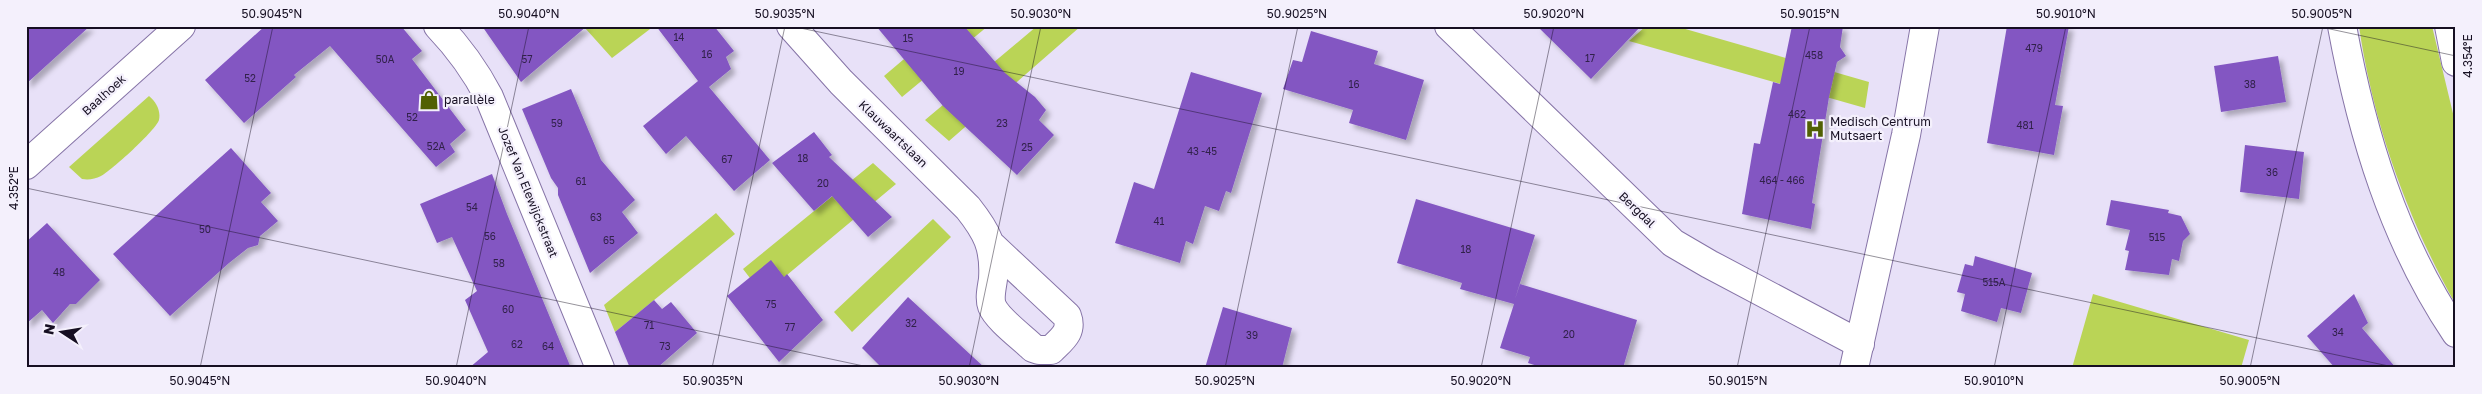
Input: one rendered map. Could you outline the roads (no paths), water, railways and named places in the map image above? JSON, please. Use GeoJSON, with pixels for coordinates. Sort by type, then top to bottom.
{"type":"FeatureCollection","features":[{"type":"Feature","properties":{"kind":"street","name":"Baalhoek"},"geometry":{"type":"LineString","coordinates":[[26,165],[181,26]]}},
{"type":"Feature","properties":{"kind":"street","name":"Jozef Van Elewijckstraat"},"geometry":{"type":"LineString","coordinates":[[438,26],[460,49],[476,72],[489,97],[600,368]]}},
{"type":"Feature","properties":{"kind":"street","name":"Klauwaartslaan"},"geometry":{"type":"LineString","coordinates":[[791,26],[841,82],[968,208],[986,230],[990,244]]}},
{"type":"Feature","properties":{"kind":"street","name":"Bergdal"},"geometry":{"type":"LineString","coordinates":[[1449,26],[1673,243],[1857,356]]}},
{"type":"Feature","properties":{"kind":"street"},"geometry":{"type":"LineString","coordinates":[[1857,356],[1906,135],[1925,26]]}},
{"type":"Feature","properties":{"kind":"street"},"geometry":{"type":"LineString","coordinates":[[2342,26],[2367,135],[2392,212],[2413,260],[2435,302],[2456,333]]}},
{"type":"Feature","properties":{"kind":"street"},"geometry":{"type":"LineString","coordinates":[[2449,26],[2456,62]]}},
{"type":"Feature","properties":{"kind":"place","name":"parallèle"},"geometry":{"type":"Point","coordinates":[429,100]}},
{"type":"Feature","properties":{"kind":"place","name":"Medisch Centrum Mutsaert"},"geometry":{"type":"Point","coordinates":[1815,129]}}]}
